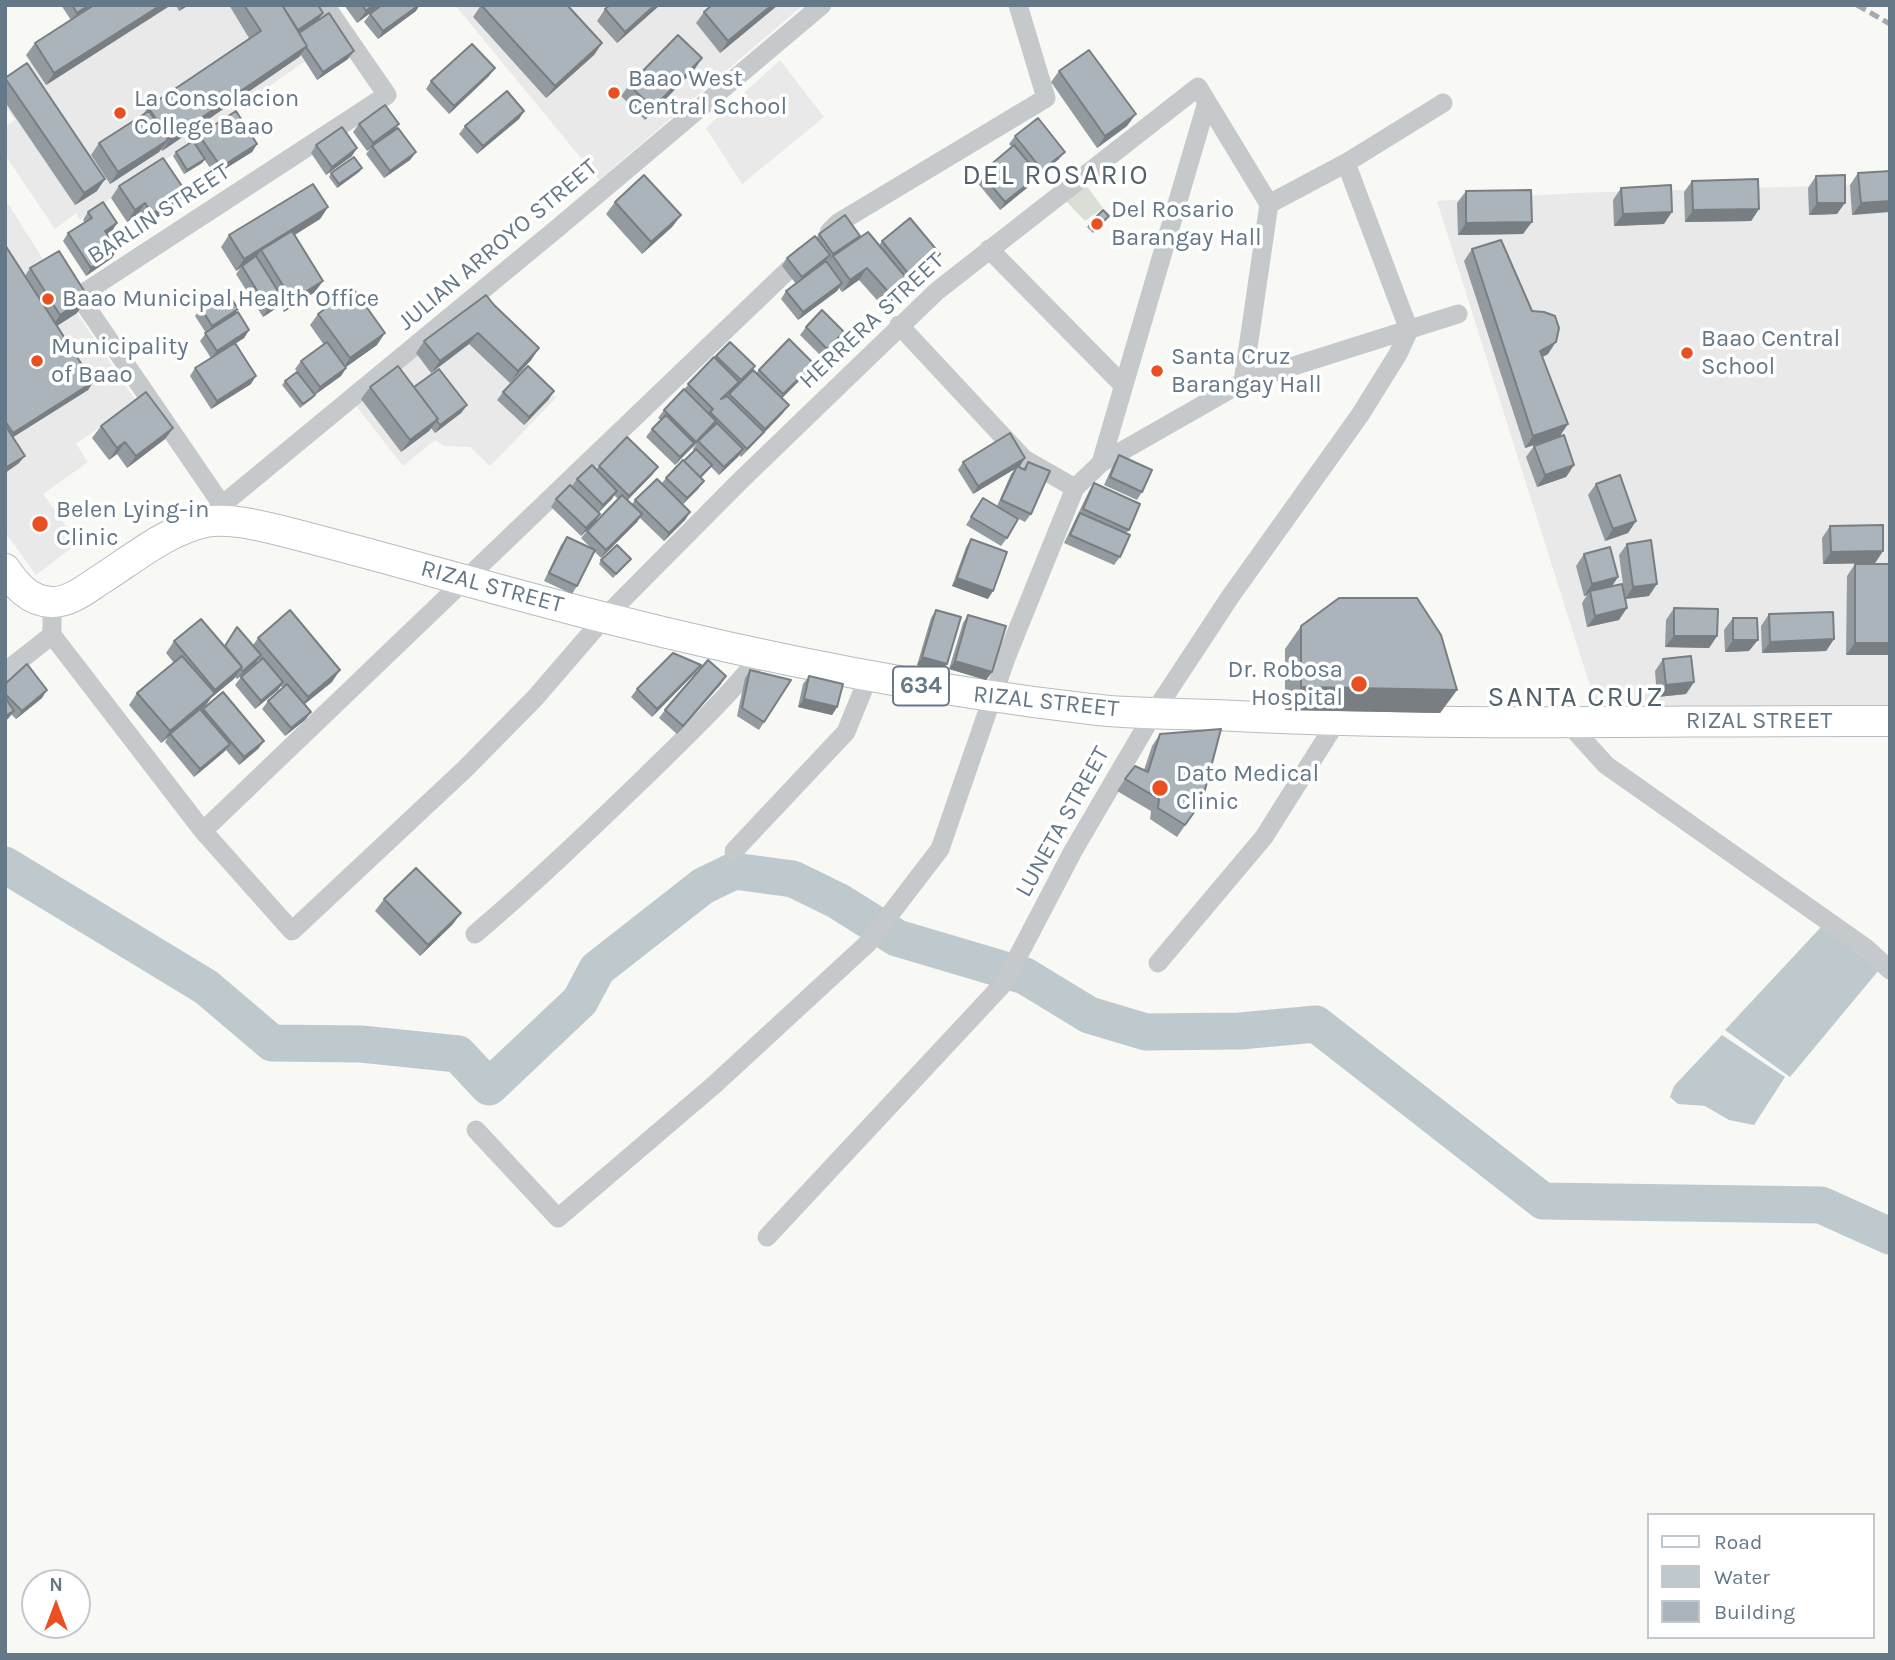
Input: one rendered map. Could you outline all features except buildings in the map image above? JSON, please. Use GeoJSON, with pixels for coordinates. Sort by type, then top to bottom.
{"type":"FeatureCollection","features":[{"type":"Feature","properties":{"kind":"main road","name":"RIZAL STREET"},"geometry":{"type":"LineString","coordinates":[[52,603],[75,596],[148,548],[214,513],[239,522],[264,526],[604,618],[868,678],[993,697],[1098,710],[1337,721],[1890,722]]}},
{"type":"Feature","properties":{"kind":"main road"},"geometry":{"type":"LineString","coordinates":[[5,569],[20,590],[52,603]]}},
{"type":"Feature","properties":{"kind":"street","name":"BARLIN STREET"},"geometry":{"type":"LineString","coordinates":[[214,513],[79,296],[387,95],[324,5]]}},
{"type":"Feature","properties":{"kind":"street","name":"JULIAN ARROYO STREET"},"geometry":{"type":"LineString","coordinates":[[214,513],[822,5]]}},
{"type":"Feature","properties":{"kind":"street"},"geometry":{"type":"LineString","coordinates":[[52,603],[52,635],[203,831],[838,223],[1046,98],[1017,5]]}},
{"type":"Feature","properties":{"kind":"street"},"geometry":{"type":"LineString","coordinates":[[1202,94],[1269,204],[1243,382]]}},
{"type":"Feature","properties":{"kind":"street"},"geometry":{"type":"LineString","coordinates":[[1101,463],[1202,94]]}},
{"type":"Feature","properties":{"kind":"street","name":"HERRERA STREET"},"geometry":{"type":"LineString","coordinates":[[203,831],[292,931],[465,769],[536,698],[604,618],[900,325],[989,249],[1202,94]]}},
{"type":"Feature","properties":{"kind":"street"},"geometry":{"type":"LineString","coordinates":[[1269,204],[1346,163],[1443,103]]}},
{"type":"Feature","properties":{"kind":"street"},"geometry":{"type":"LineString","coordinates":[[1346,163],[1409,330]]}},
{"type":"Feature","properties":{"kind":"street"},"geometry":{"type":"LineString","coordinates":[[989,249],[1123,385]]}},
{"type":"Feature","properties":{"kind":"street"},"geometry":{"type":"LineString","coordinates":[[476,1130],[558,1218],[714,1085],[868,943],[940,849],[1006,658],[1075,488],[1101,463],[1243,382],[1458,314]]}},
{"type":"Feature","properties":{"kind":"street"},"geometry":{"type":"LineString","coordinates":[[900,325],[1024,459],[1075,488]]}},
{"type":"Feature","properties":{"kind":"street","name":"LUNETA STREET"},"geometry":{"type":"LineString","coordinates":[[767,1237],[1004,983],[1073,851],[1154,712],[1230,597],[1360,415],[1398,354],[1409,330]]}},
{"type":"Feature","properties":{"kind":"street"},"geometry":{"type":"LineString","coordinates":[[5,672],[52,635]]}},
{"type":"Feature","properties":{"kind":"street"},"geometry":{"type":"LineString","coordinates":[[475,934],[584,836],[732,693],[763,653]]}},
{"type":"Feature","properties":{"kind":"street"},"geometry":{"type":"LineString","coordinates":[[734,851],[846,732],[868,678]]}},
{"type":"Feature","properties":{"kind":"street"},"geometry":{"type":"LineString","coordinates":[[1158,962],[1264,837],[1337,721]]}},
{"type":"Feature","properties":{"kind":"street"},"geometry":{"type":"LineString","coordinates":[[1567,722],[1606,765],[1866,948],[1890,970]]}},
{"type":"Feature","properties":{"kind":"shaded area","name":"La Consolacion College Baao"},"geometry":{"type":"Polygon","coordinates":[[[116,5],[269,5],[308,59],[80,220],[76,213],[55,229],[5,155],[5,127],[15,120],[5,107],[5,79],[116,5]]]}},
{"type":"Feature","properties":{"kind":"shaded area","name":"Baao West Central School"},"geometry":{"type":"Polygon","coordinates":[[[455,5],[803,5],[599,180],[455,5]]]}},
{"type":"Feature","properties":{"kind":"shaded area"},"geometry":{"type":"Polygon","coordinates":[[[780,60],[824,117],[742,184],[706,128],[780,60]]]}},
{"type":"Feature","properties":{"kind":"shaded area","name":"Baao Central School"},"geometry":{"type":"Polygon","coordinates":[[[1890,184],[1890,711],[1597,708],[1437,201],[1575,193],[1890,184]]]}},
{"type":"Feature","properties":{"kind":"shaded area"},"geometry":{"type":"Polygon","coordinates":[[[1086,185],[1103,208],[1085,221],[1066,201],[1086,185]]]}},
{"type":"Feature","properties":{"kind":"shaded area"},"geometry":{"type":"Polygon","coordinates":[[[5,199],[136,401],[76,444],[88,462],[43,494],[78,543],[36,575],[5,532],[5,199]]]}},
{"type":"Feature","properties":{"kind":"shaded area"},"geometry":{"type":"Polygon","coordinates":[[[465,313],[556,398],[490,466],[470,447],[444,446],[435,440],[403,466],[353,402],[465,313]]]}},
{"type":"Feature","properties":{"kind":"water"},"geometry":{"type":"Polygon","coordinates":[[[1822,926],[1879,970],[1790,1077],[1725,1030],[1822,926]]]}},
{"type":"Feature","properties":{"kind":"water"},"geometry":{"type":"Polygon","coordinates":[[[1722,1035],[1785,1077],[1754,1125],[1729,1120],[1705,1106],[1678,1104],[1670,1097],[1674,1086],[1722,1035]]]}},
{"type":"Feature","properties":{"kind":"waterway"},"geometry":{"type":"LineString","coordinates":[[5,865],[206,987],[272,1043],[361,1044],[458,1054],[489,1087],[580,1001],[597,969],[703,886],[734,871],[793,879],[838,901],[897,938],[1025,976],[1089,1015],[1146,1032],[1240,1031],[1316,1024],[1543,1201],[1821,1205],[1890,1236]]}},
{"type":"Feature","properties":{"kind":"railway"},"geometry":{"type":"LineString","coordinates":[[1857,5],[1890,24]]}},
{"type":"Feature","properties":{"kind":"place","name":"Baao West Central School"},"geometry":{"type":"Point","coordinates":[614,93]}},
{"type":"Feature","properties":{"kind":"place","name":"La Consolacion College Baao"},"geometry":{"type":"Point","coordinates":[120,113]}},
{"type":"Feature","properties":{"kind":"place","name":"Del Rosario Barangay Hall"},"geometry":{"type":"Point","coordinates":[1097,224]}},
{"type":"Feature","properties":{"kind":"place","name":"Baao Municipal Health Office"},"geometry":{"type":"Point","coordinates":[48,299]}},
{"type":"Feature","properties":{"kind":"place","name":"Baao Central School"},"geometry":{"type":"Point","coordinates":[1687,353]}},
{"type":"Feature","properties":{"kind":"place","name":"Municipality of Baao"},"geometry":{"type":"Point","coordinates":[37,361]}},
{"type":"Feature","properties":{"kind":"place","name":"Santa Cruz Barangay Hall"},"geometry":{"type":"Point","coordinates":[1157,371]}},
{"type":"Feature","properties":{"kind":"place","name":"Belen Lying-in Clinic"},"geometry":{"type":"Point","coordinates":[40,524]}},
{"type":"Feature","properties":{"kind":"place","name":"Dr. Robosa Hospital"},"geometry":{"type":"Point","coordinates":[1359,684]}},
{"type":"Feature","properties":{"kind":"place","name":"Dato Medical Clinic"},"geometry":{"type":"Point","coordinates":[1160,788]}},
{"type":"Feature","properties":{"kind":"district","name":"DEL ROSARIO"},"geometry":{"type":"Point","coordinates":[1056,176]}},
{"type":"Feature","properties":{"kind":"district","name":"SANTA CRUZ"},"geometry":{"type":"Point","coordinates":[1576,698]}}]}
